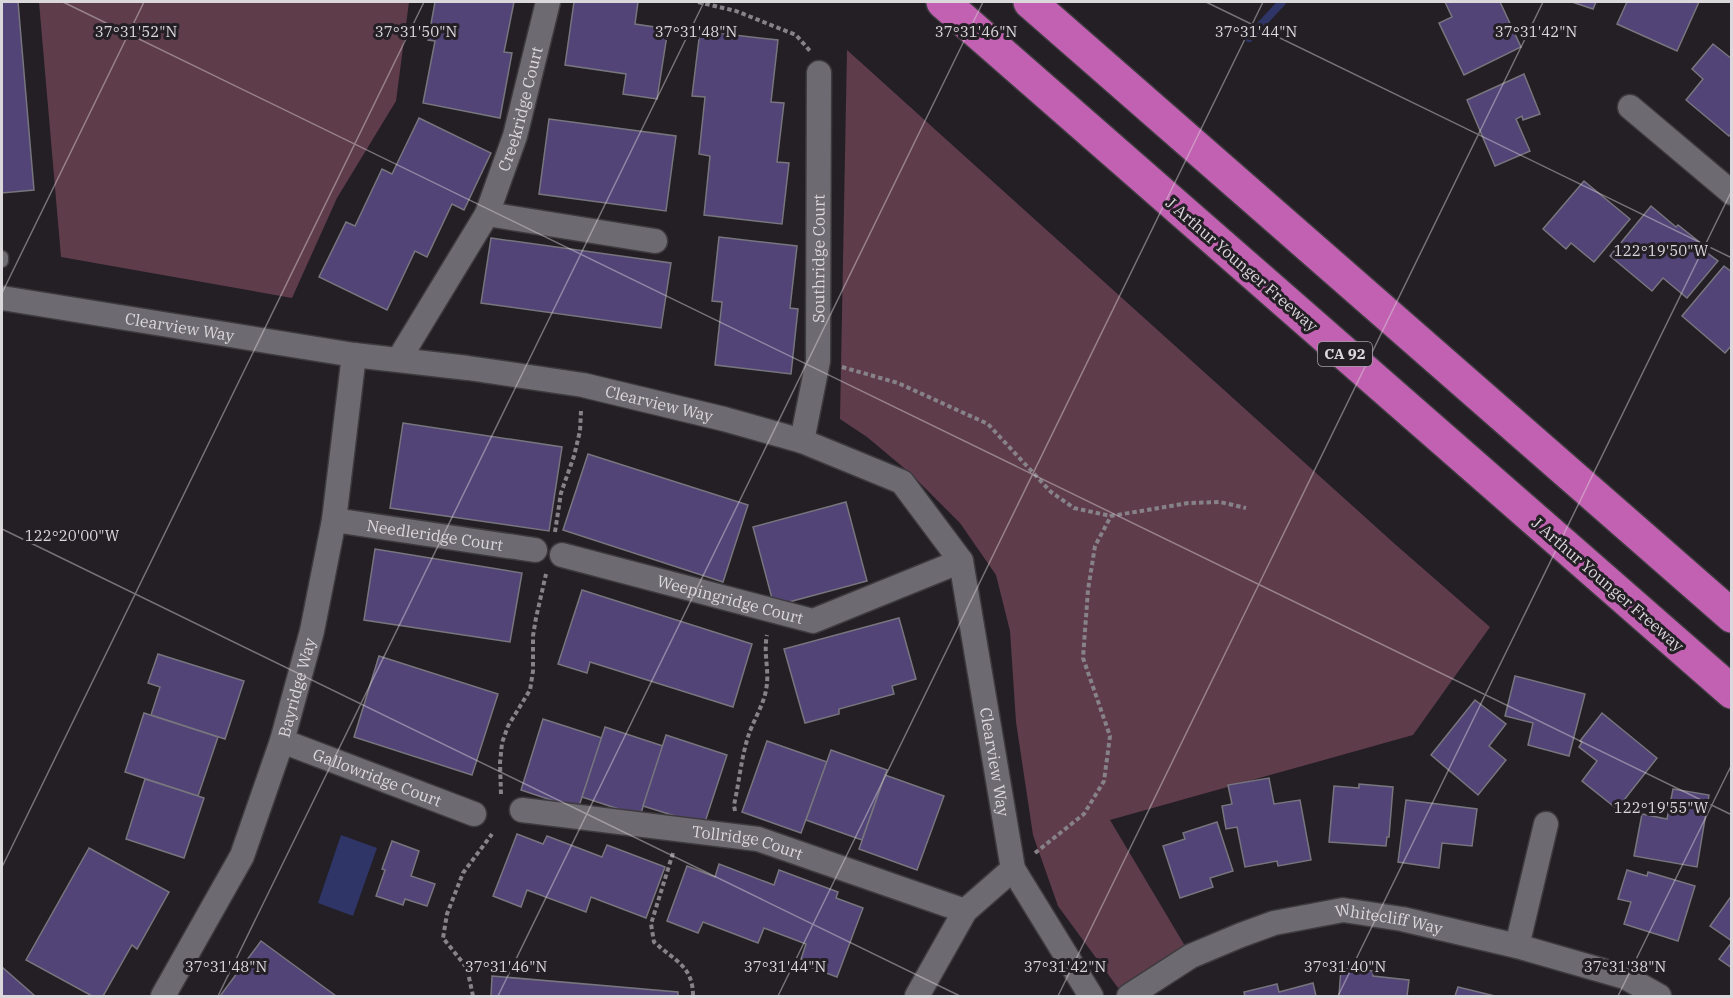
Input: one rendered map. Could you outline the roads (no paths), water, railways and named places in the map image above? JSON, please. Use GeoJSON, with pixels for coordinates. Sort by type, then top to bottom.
{"type":"FeatureCollection","features":[{"type":"Feature","properties":{"kind":"highway"},"geometry":{"type":"LineString","coordinates":[[1030,2],[1731,616]]}},
{"type":"Feature","properties":{"kind":"highway","name":"J Arthur Younger Freeway"},"geometry":{"type":"LineString","coordinates":[[948,6],[1731,692]]}},
{"type":"Feature","properties":{"kind":"highway"},"geometry":{"type":"LineString","coordinates":[[1698,586],[1731,611]]}},
{"type":"Feature","properties":{"kind":"street","name":"Creekridge Court"},"geometry":{"type":"LineString","coordinates":[[399,359],[487,214],[515,136],[548,2]]}},
{"type":"Feature","properties":{"kind":"street","name":"Southridge Court"},"geometry":{"type":"LineString","coordinates":[[802,441],[819,361],[819,73]]}},
{"type":"Feature","properties":{"kind":"street"},"geometry":{"type":"LineString","coordinates":[[1630,107],[1731,193]]}},
{"type":"Feature","properties":{"kind":"street"},"geometry":{"type":"LineString","coordinates":[[487,214],[655,241]]}},
{"type":"Feature","properties":{"kind":"street","name":"Clearview Way"},"geometry":{"type":"LineString","coordinates":[[2,298],[354,355],[399,359],[583,385],[724,419],[802,441],[902,482],[961,561],[1013,869]]}},
{"type":"Feature","properties":{"kind":"street","name":"Bayridge Way"},"geometry":{"type":"LineString","coordinates":[[163,996],[242,856],[282,741],[312,632],[334,520],[354,355]]}},
{"type":"Feature","properties":{"kind":"street","name":"Needleridge Court"},"geometry":{"type":"LineString","coordinates":[[334,520],[549,554]]}},
{"type":"Feature","properties":{"kind":"street","name":"Weepingridge Court"},"geometry":{"type":"LineString","coordinates":[[549,554],[813,621],[961,561]]}},
{"type":"Feature","properties":{"kind":"street","name":"Gallowridge Court"},"geometry":{"type":"LineString","coordinates":[[282,741],[474,814]]}},
{"type":"Feature","properties":{"kind":"street","name":"Tollridge Court"},"geometry":{"type":"LineString","coordinates":[[522,810],[758,839],[965,911]]}},
{"type":"Feature","properties":{"kind":"street"},"geometry":{"type":"LineString","coordinates":[[1517,946],[1546,825]]}},
{"type":"Feature","properties":{"kind":"street"},"geometry":{"type":"LineString","coordinates":[[917,996],[965,911],[1013,869],[1091,996]]}},
{"type":"Feature","properties":{"kind":"street","name":"Whitecliff Way"},"geometry":{"type":"LineString","coordinates":[[1129,996],[1191,956],[1241,935],[1274,923],[1343,910],[1402,919],[1517,946],[1625,977],[1659,996]]}},
{"type":"Feature","properties":{"kind":"water"},"geometry":{"type":"Polygon","coordinates":[[[341,835],[377,848],[353,916],[318,903],[341,835]]]}},
{"type":"Feature","properties":{"kind":"waterway"},"geometry":{"type":"LineString","coordinates":[[1249,38],[1282,2]]}}]}
